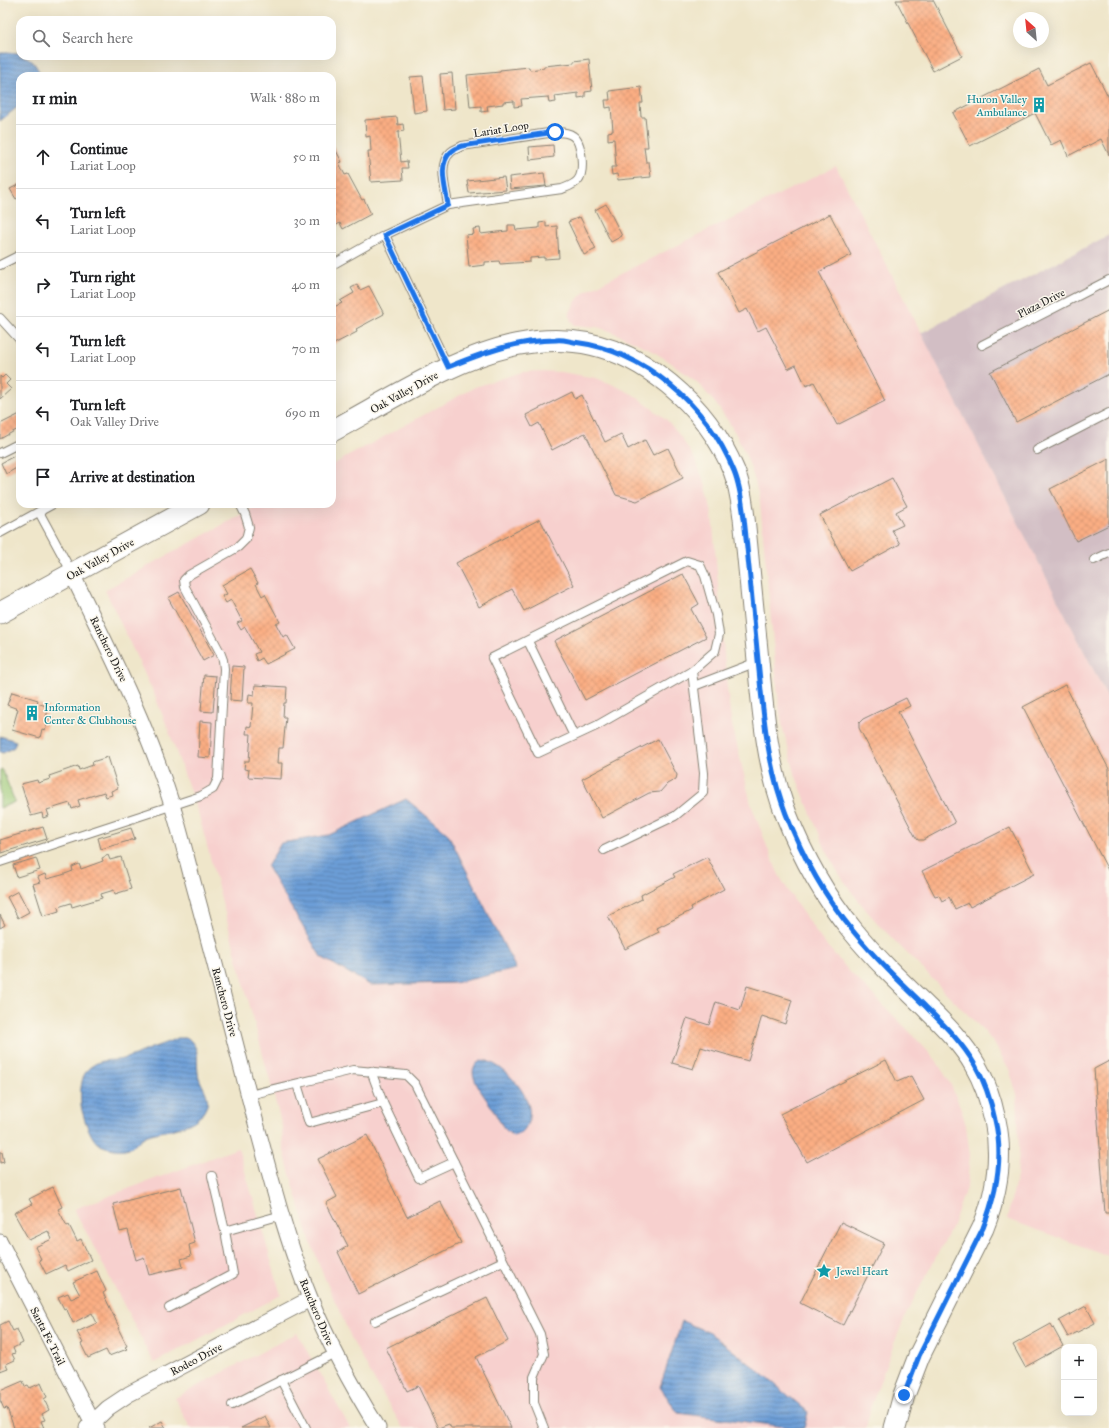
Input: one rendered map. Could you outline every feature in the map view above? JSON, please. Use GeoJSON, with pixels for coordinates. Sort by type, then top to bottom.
{"type":"FeatureCollection","features":[{"type":"Feature","properties":{"kind":"street","name":"Oak Valley Drive"},"geometry":{"type":"LineString","coordinates":[[336,429],[448,367],[489,351],[524,342],[557,340],[591,344],[623,355],[655,372],[678,391],[708,425],[724,449],[734,471],[740,492],[744,518],[762,712],[771,761],[786,814],[802,850],[836,909],[854,932],[895,977],[951,1033],[974,1064],[984,1083],[992,1104],[997,1130],[999,1156],[998,1175],[991,1207],[980,1234],[919,1356],[904,1395],[895,1428]]}},
{"type":"Feature","properties":{"kind":"street","name":"Oak Valley Drive"},"geometry":{"type":"LineString","coordinates":[[0,613],[192,508]]}},
{"type":"Feature","properties":{"kind":"street","name":"Ranchero Drive"},"geometry":{"type":"LineString","coordinates":[[72,574],[134,703],[154,752],[172,805],[249,1095],[296,1261],[310,1299],[335,1353],[378,1428]]}},
{"type":"Feature","properties":{"kind":"street","name":"Santa Fe Trail"},"geometry":{"type":"LineString","coordinates":[[0,1242],[6,1269],[92,1426]]}},
{"type":"Feature","properties":{"kind":"street","name":"Rodeo Drive"},"geometry":{"type":"LineString","coordinates":[[92,1426],[108,1408],[130,1394],[310,1299]]}},
{"type":"Feature","properties":{"kind":"lane","name":"Lariat Loop"},"geometry":{"type":"LineString","coordinates":[[336,263],[385,235],[448,205],[562,189],[572,185],[579,179],[582,169],[579,144],[574,136],[566,133],[555,132],[462,146],[451,151],[445,159],[443,171],[448,205]]}},
{"type":"Feature","properties":{"kind":"lane"},"geometry":{"type":"LineString","coordinates":[[385,235],[448,367]]}},
{"type":"Feature","properties":{"kind":"lane"},"geometry":{"type":"LineString","coordinates":[[0,265],[16,257]]}},
{"type":"Feature","properties":{"kind":"lane","name":"Plaza Drive"},"geometry":{"type":"LineString","coordinates":[[982,345],[1109,280]]}},
{"type":"Feature","properties":{"kind":"lane"},"geometry":{"type":"LineString","coordinates":[[0,318],[16,336]]}},
{"type":"Feature","properties":{"kind":"lane"},"geometry":{"type":"LineString","coordinates":[[1037,450],[1109,413]]}},
{"type":"Feature","properties":{"kind":"lane"},"geometry":{"type":"LineString","coordinates":[[0,453],[16,445]]}},
{"type":"Feature","properties":{"kind":"lane"},"geometry":{"type":"LineString","coordinates":[[0,533],[46,508]]}},
{"type":"Feature","properties":{"kind":"lane"},"geometry":{"type":"LineString","coordinates":[[0,862],[201,796],[213,789],[218,779],[224,660],[185,587],[184,580],[189,575],[238,547],[246,539],[249,527],[242,508]]}},
{"type":"Feature","properties":{"kind":"lane"},"geometry":{"type":"LineString","coordinates":[[39,512],[72,574]]}},
{"type":"Feature","properties":{"kind":"lane"},"geometry":{"type":"LineString","coordinates":[[1094,560],[1109,553]]}},
{"type":"Feature","properties":{"kind":"lane"},"geometry":{"type":"LineString","coordinates":[[687,561],[700,565],[705,576],[716,615],[719,634],[714,651],[692,671],[596,726],[538,753],[492,658],[528,641],[687,561]]}},
{"type":"Feature","properties":{"kind":"lane"},"geometry":{"type":"LineString","coordinates":[[528,641],[574,736]]}},
{"type":"Feature","properties":{"kind":"lane"},"geometry":{"type":"LineString","coordinates":[[694,686],[758,662]]}},
{"type":"Feature","properties":{"kind":"lane"},"geometry":{"type":"LineString","coordinates":[[604,850],[674,816],[703,793],[704,773],[692,671]]}},
{"type":"Feature","properties":{"kind":"lane"},"geometry":{"type":"LineString","coordinates":[[249,1095],[353,1070],[406,1075],[415,1084],[540,1334],[544,1354],[534,1377],[534,1403],[544,1428]]}},
{"type":"Feature","properties":{"kind":"lane"},"geometry":{"type":"LineString","coordinates":[[371,1071],[383,1103],[419,1178],[454,1162]]}},
{"type":"Feature","properties":{"kind":"lane"},"geometry":{"type":"LineString","coordinates":[[297,1084],[309,1123],[383,1103]]}},
{"type":"Feature","properties":{"kind":"lane"},"geometry":{"type":"LineString","coordinates":[[169,1308],[233,1274],[212,1176]]}},
{"type":"Feature","properties":{"kind":"lane"},"geometry":{"type":"LineString","coordinates":[[225,1231],[282,1215]]}},
{"type":"Feature","properties":{"kind":"lane"},"geometry":{"type":"LineString","coordinates":[[375,1322],[503,1261]]}},
{"type":"Feature","properties":{"kind":"lane"},"geometry":{"type":"LineString","coordinates":[[232,1405],[335,1353]]}},
{"type":"Feature","properties":{"kind":"lane"},"geometry":{"type":"LineString","coordinates":[[281,1380],[306,1428]]}},
{"type":"Feature","properties":{"kind":"shaded area"},"geometry":{"type":"Polygon","coordinates":[[[836,166],[1109,700],[1109,1256],[1007,1219],[1017,1176],[1019,1149],[1017,1094],[1009,1069],[995,1045],[985,1032],[866,910],[836,869],[825,848],[796,777],[783,729],[779,706],[760,502],[749,463],[737,436],[715,403],[698,383],[673,364],[648,348],[610,331],[597,327],[575,325],[571,322],[569,314],[576,301],[584,292],[836,166]]]}},
{"type":"Feature","properties":{"kind":"shaded area"},"geometry":{"type":"Polygon","coordinates":[[[1109,235],[1109,700],[921,333],[1109,235]]]}},
{"type":"Feature","properties":{"kind":"shaded area"},"geometry":{"type":"Polygon","coordinates":[[[522,372],[561,372],[596,378],[634,395],[667,420],[680,436],[695,459],[706,486],[712,514],[731,720],[751,804],[770,854],[779,875],[795,902],[821,939],[849,971],[935,1059],[950,1083],[962,1111],[966,1126],[970,1155],[967,1185],[953,1225],[907,1312],[871,1406],[866,1428],[403,1428],[353,1342],[322,1272],[310,1240],[290,1174],[283,1147],[282,1126],[199,816],[154,694],[105,590],[253,508],[336,508],[336,463],[475,387],[522,372]]]}},
{"type":"Feature","properties":{"kind":"shaded area"},"geometry":{"type":"Polygon","coordinates":[[[238,1148],[281,1295],[154,1363],[74,1209],[238,1148]]]}},
{"type":"Feature","properties":{"kind":"shaded area"},"geometry":{"type":"Polygon","coordinates":[[[297,1333],[350,1428],[190,1428],[175,1398],[297,1333]]]}},
{"type":"Feature","properties":{"kind":"green space"},"geometry":{"type":"Polygon","coordinates":[[[2,769],[15,802],[0,808],[0,770],[2,769]]]}},
{"type":"Feature","properties":{"kind":"water"},"geometry":{"type":"Polygon","coordinates":[[[0,53],[16,53],[16,60],[31,60],[39,72],[16,72],[16,108],[0,121],[0,53]]]}},
{"type":"Feature","properties":{"kind":"water"},"geometry":{"type":"Polygon","coordinates":[[[0,736],[16,741],[14,747],[3,753],[0,752],[0,736]]]}},
{"type":"Feature","properties":{"kind":"water"},"geometry":{"type":"Polygon","coordinates":[[[406,799],[448,834],[516,969],[454,983],[370,985],[321,957],[267,867],[281,843],[329,835],[406,799]]]}},
{"type":"Feature","properties":{"kind":"water"},"geometry":{"type":"Polygon","coordinates":[[[177,1038],[188,1038],[195,1046],[198,1073],[208,1101],[203,1113],[197,1119],[182,1127],[148,1135],[128,1148],[114,1149],[96,1142],[87,1125],[81,1106],[81,1086],[86,1071],[99,1062],[129,1057],[177,1038]]]}},
{"type":"Feature","properties":{"kind":"water"},"geometry":{"type":"Polygon","coordinates":[[[484,1060],[492,1063],[510,1076],[524,1094],[530,1113],[526,1128],[518,1134],[513,1136],[505,1129],[476,1082],[473,1075],[474,1069],[477,1064],[484,1060]]]}},
{"type":"Feature","properties":{"kind":"water"},"geometry":{"type":"Polygon","coordinates":[[[682,1321],[710,1333],[808,1412],[804,1428],[678,1413],[660,1387],[682,1321]]]}},
{"type":"Feature","properties":{"kind":"building"},"geometry":{"type":"Polygon","coordinates":[[[896,0],[933,0],[962,56],[933,71],[896,0]]]}},
{"type":"Feature","properties":{"kind":"building"},"geometry":{"type":"Polygon","coordinates":[[[589,59],[592,91],[585,92],[585,97],[578,98],[578,93],[555,96],[556,102],[549,103],[548,97],[521,99],[522,106],[514,107],[514,101],[503,102],[503,104],[487,106],[488,111],[481,112],[481,106],[470,107],[467,75],[500,72],[500,70],[529,67],[530,70],[544,68],[544,66],[574,63],[574,61],[589,59]]]}},
{"type":"Feature","properties":{"kind":"building","name":"Huron Valley Ambulance"},"geometry":{"type":"Polygon","coordinates":[[[1091,63],[1109,98],[1109,155],[1101,139],[1068,156],[1061,140],[1051,145],[1035,113],[970,146],[953,113],[1039,69],[1047,85],[1091,63]]]}},
{"type":"Feature","properties":{"kind":"building"},"geometry":{"type":"Polygon","coordinates":[[[452,73],[455,109],[443,110],[440,74],[452,73]]]}},
{"type":"Feature","properties":{"kind":"building"},"geometry":{"type":"Polygon","coordinates":[[[423,76],[427,111],[414,113],[410,77],[423,76]]]}},
{"type":"Feature","properties":{"kind":"building"},"geometry":{"type":"Polygon","coordinates":[[[641,87],[643,103],[640,103],[641,117],[645,117],[648,147],[644,147],[646,162],[649,162],[651,177],[618,180],[617,174],[612,175],[611,167],[616,167],[614,139],[608,140],[608,132],[613,131],[611,107],[606,108],[605,100],[610,100],[609,91],[641,87]]]}},
{"type":"Feature","properties":{"kind":"building"},"geometry":{"type":"Polygon","coordinates":[[[397,117],[398,125],[403,124],[404,131],[398,132],[401,162],[407,161],[408,168],[402,168],[403,180],[371,182],[368,151],[371,151],[370,136],[366,137],[365,120],[397,117]]]}},
{"type":"Feature","properties":{"kind":"building"},"geometry":{"type":"Polygon","coordinates":[[[553,145],[554,157],[530,160],[529,147],[553,145]]]}},
{"type":"Feature","properties":{"kind":"building"},"geometry":{"type":"Polygon","coordinates":[[[336,151],[342,162],[339,163],[345,175],[348,174],[362,200],[364,199],[371,214],[343,229],[340,223],[336,225],[336,151]]]}},
{"type":"Feature","properties":{"kind":"building"},"geometry":{"type":"Polygon","coordinates":[[[544,173],[546,186],[510,189],[509,177],[544,173]]]}},
{"type":"Feature","properties":{"kind":"building"},"geometry":{"type":"Polygon","coordinates":[[[504,177],[506,190],[469,193],[467,181],[504,177]]]}},
{"type":"Feature","properties":{"kind":"building"},"geometry":{"type":"Polygon","coordinates":[[[16,186],[16,199],[10,189],[16,186]]]}},
{"type":"Feature","properties":{"kind":"building"},"geometry":{"type":"Polygon","coordinates":[[[606,204],[622,236],[611,242],[595,210],[606,204]]]}},
{"type":"Feature","properties":{"kind":"building"},"geometry":{"type":"Polygon","coordinates":[[[830,214],[851,255],[819,272],[885,401],[837,425],[814,382],[806,386],[796,365],[788,369],[766,327],[758,331],[747,309],[739,313],[718,272],[830,214]]]}},
{"type":"Feature","properties":{"kind":"building"},"geometry":{"type":"Polygon","coordinates":[[[580,217],[596,249],[584,255],[568,222],[580,217]]]}},
{"type":"Feature","properties":{"kind":"building"},"geometry":{"type":"Polygon","coordinates":[[[546,222],[546,227],[557,226],[559,258],[530,258],[530,262],[500,264],[499,261],[485,262],[485,265],[469,267],[466,235],[474,234],[473,229],[480,228],[481,234],[508,231],[508,225],[515,225],[516,230],[539,228],[539,223],[546,222]]]}},
{"type":"Feature","properties":{"kind":"building"},"geometry":{"type":"Polygon","coordinates":[[[357,285],[360,290],[369,286],[384,314],[356,329],[357,332],[336,343],[336,306],[342,303],[340,301],[354,293],[351,288],[357,285]]]}},
{"type":"Feature","properties":{"kind":"building"},"geometry":{"type":"Polygon","coordinates":[[[1109,310],[1109,374],[1016,422],[990,372],[1109,310]]]}},
{"type":"Feature","properties":{"kind":"building"},"geometry":{"type":"Polygon","coordinates":[[[5,375],[10,380],[6,384],[11,389],[0,399],[0,376],[2,378],[5,375]]]}},
{"type":"Feature","properties":{"kind":"building"},"geometry":{"type":"Polygon","coordinates":[[[572,392],[575,399],[582,395],[605,442],[621,434],[628,449],[645,440],[653,455],[668,448],[683,478],[637,501],[616,495],[585,433],[552,450],[539,423],[532,427],[526,415],[572,392]]]}},
{"type":"Feature","properties":{"kind":"building"},"geometry":{"type":"Polygon","coordinates":[[[16,416],[16,430],[0,439],[0,424],[16,416]]]}},
{"type":"Feature","properties":{"kind":"building"},"geometry":{"type":"Polygon","coordinates":[[[16,455],[16,468],[6,474],[1,463],[16,455]]]}},
{"type":"Feature","properties":{"kind":"building"},"geometry":{"type":"Polygon","coordinates":[[[1109,459],[1109,525],[1076,541],[1050,489],[1109,459]]]}},
{"type":"Feature","properties":{"kind":"building"},"geometry":{"type":"Polygon","coordinates":[[[892,478],[907,506],[896,512],[903,525],[892,530],[900,544],[850,571],[820,515],[892,478]]]}},
{"type":"Feature","properties":{"kind":"building"},"geometry":{"type":"Polygon","coordinates":[[[540,519],[574,585],[524,611],[512,589],[479,607],[456,563],[540,519]]]}},
{"type":"Feature","properties":{"kind":"building"},"geometry":{"type":"Polygon","coordinates":[[[250,569],[258,583],[256,584],[262,596],[265,594],[280,622],[276,624],[283,637],[287,635],[295,649],[266,664],[262,658],[257,661],[254,654],[259,652],[245,627],[241,630],[237,623],[242,621],[231,600],[226,603],[222,596],[227,594],[222,585],[250,569]]]}},
{"type":"Feature","properties":{"kind":"building"},"geometry":{"type":"Polygon","coordinates":[[[683,574],[699,604],[691,609],[706,637],[585,700],[554,641],[683,574]]]}},
{"type":"Feature","properties":{"kind":"building"},"geometry":{"type":"Polygon","coordinates":[[[179,592],[214,655],[203,661],[168,598],[179,592]]]}},
{"type":"Feature","properties":{"kind":"building"},"geometry":{"type":"Polygon","coordinates":[[[232,666],[244,667],[242,701],[230,700],[232,666]]]}},
{"type":"Feature","properties":{"kind":"building"},"geometry":{"type":"Polygon","coordinates":[[[204,675],[216,676],[213,712],[201,711],[204,675]]]}},
{"type":"Feature","properties":{"kind":"building"},"geometry":{"type":"Polygon","coordinates":[[[255,685],[287,687],[283,717],[286,717],[283,748],[279,748],[278,763],[282,763],[281,779],[248,777],[249,770],[244,769],[245,761],[249,761],[251,734],[246,734],[247,726],[251,727],[253,703],[248,703],[249,694],[254,695],[255,685]]]}},
{"type":"Feature","properties":{"kind":"building"},"geometry":{"type":"Polygon","coordinates":[[[1065,685],[1109,769],[1109,872],[1023,707],[1065,685]]]}},
{"type":"Feature","properties":{"kind":"building","name":"Information Center & Clubhouse"},"geometry":{"type":"Polygon","coordinates":[[[12,692],[38,700],[37,703],[49,707],[46,717],[49,718],[45,730],[42,729],[40,738],[12,730],[18,709],[7,705],[12,692]]]}},
{"type":"Feature","properties":{"kind":"building"},"geometry":{"type":"Polygon","coordinates":[[[906,698],[910,706],[898,712],[955,823],[923,840],[918,840],[915,836],[859,728],[859,723],[863,719],[906,698]]]}},
{"type":"Feature","properties":{"kind":"building"},"geometry":{"type":"Polygon","coordinates":[[[200,721],[212,722],[210,758],[198,757],[200,721]]]}},
{"type":"Feature","properties":{"kind":"building"},"geometry":{"type":"Polygon","coordinates":[[[658,739],[677,775],[676,779],[667,784],[660,792],[649,793],[602,818],[582,779],[658,739]]]}},
{"type":"Feature","properties":{"kind":"building"},"geometry":{"type":"Polygon","coordinates":[[[108,757],[118,788],[111,791],[112,795],[106,797],[104,792],[78,800],[80,806],[72,809],[70,803],[47,810],[49,816],[43,818],[42,813],[31,816],[21,784],[37,780],[38,783],[50,779],[49,776],[78,766],[79,770],[93,765],[92,762],[108,757]]]}},
{"type":"Feature","properties":{"kind":"building"},"geometry":{"type":"Polygon","coordinates":[[[43,827],[47,839],[1,853],[0,840],[43,827]]]}},
{"type":"Feature","properties":{"kind":"building"},"geometry":{"type":"Polygon","coordinates":[[[1010,827],[1034,874],[970,907],[968,903],[955,909],[949,897],[942,901],[939,895],[935,896],[922,871],[1010,827]]]}},
{"type":"Feature","properties":{"kind":"building"},"geometry":{"type":"Polygon","coordinates":[[[131,828],[135,839],[101,849],[98,838],[131,828]]]}},
{"type":"Feature","properties":{"kind":"building"},"geometry":{"type":"Polygon","coordinates":[[[108,855],[110,860],[121,857],[131,889],[115,894],[114,890],[101,894],[102,898],[72,907],[71,903],[58,907],[59,911],[43,916],[33,884],[40,882],[38,877],[45,874],[47,879],[62,875],[73,871],[72,867],[79,864],[81,869],[103,861],[102,858],[108,855]]]}},
{"type":"Feature","properties":{"kind":"building"},"geometry":{"type":"Polygon","coordinates":[[[707,857],[724,889],[691,907],[692,910],[657,928],[659,932],[625,949],[608,916],[642,899],[641,895],[675,877],[673,874],[707,857]]]}},
{"type":"Feature","properties":{"kind":"building"},"geometry":{"type":"Polygon","coordinates":[[[36,858],[40,870],[17,877],[13,865],[36,858]]]}},
{"type":"Feature","properties":{"kind":"building"},"geometry":{"type":"Polygon","coordinates":[[[18,891],[29,912],[18,918],[7,897],[18,891]]]}},
{"type":"Feature","properties":{"kind":"building"},"geometry":{"type":"Polygon","coordinates":[[[0,915],[5,925],[0,928],[0,915]]]}},
{"type":"Feature","properties":{"kind":"building"},"geometry":{"type":"Polygon","coordinates":[[[747,986],[792,1000],[785,1024],[762,1016],[748,1061],[701,1047],[693,1069],[672,1063],[687,1018],[709,1025],[716,1002],[740,1010],[747,986]]]}},
{"type":"Feature","properties":{"kind":"building"},"geometry":{"type":"Polygon","coordinates":[[[886,1060],[897,1082],[911,1076],[924,1100],[807,1162],[780,1114],[886,1060]]]}},
{"type":"Feature","properties":{"kind":"building"},"geometry":{"type":"Polygon","coordinates":[[[1109,1061],[1109,1213],[1105,1213],[1094,1069],[1109,1061]]]}},
{"type":"Feature","properties":{"kind":"building"},"geometry":{"type":"Polygon","coordinates":[[[367,1135],[407,1217],[440,1201],[461,1243],[358,1294],[338,1252],[348,1246],[326,1203],[337,1197],[318,1159],[367,1135]]]}},
{"type":"Feature","properties":{"kind":"building"},"geometry":{"type":"Polygon","coordinates":[[[0,1152],[2,1152],[4,1162],[0,1163],[0,1152]]]}},
{"type":"Feature","properties":{"kind":"building"},"geometry":{"type":"Polygon","coordinates":[[[53,1187],[62,1207],[58,1209],[67,1226],[69,1225],[77,1241],[81,1239],[91,1260],[68,1271],[65,1265],[46,1274],[39,1260],[41,1259],[35,1247],[52,1239],[48,1231],[29,1240],[14,1213],[32,1204],[29,1199],[53,1187]]]}},
{"type":"Feature","properties":{"kind":"building"},"geometry":{"type":"Polygon","coordinates":[[[181,1187],[195,1243],[189,1245],[191,1256],[181,1259],[183,1267],[149,1275],[144,1257],[136,1260],[128,1230],[120,1232],[113,1204],[181,1187]]]}},
{"type":"Feature","properties":{"kind":"building"},"geometry":{"type":"Polygon","coordinates":[[[841,1222],[884,1243],[843,1325],[800,1303],[841,1222]]]}},
{"type":"Feature","properties":{"kind":"building"},"geometry":{"type":"Polygon","coordinates":[[[97,1271],[106,1291],[103,1293],[119,1327],[118,1328],[127,1349],[109,1356],[106,1350],[88,1358],[81,1344],[83,1343],[77,1332],[97,1323],[92,1313],[73,1323],[66,1308],[64,1309],[58,1297],[68,1293],[71,1299],[80,1295],[73,1282],[97,1271]]]}},
{"type":"Feature","properties":{"kind":"building"},"geometry":{"type":"Polygon","coordinates":[[[487,1298],[508,1341],[476,1357],[511,1428],[451,1428],[449,1424],[438,1428],[418,1386],[407,1391],[386,1348],[487,1298]]]}},
{"type":"Feature","properties":{"kind":"building"},"geometry":{"type":"Polygon","coordinates":[[[1086,1306],[1095,1323],[1068,1337],[1059,1321],[1086,1306]]]}},
{"type":"Feature","properties":{"kind":"building"},"geometry":{"type":"Polygon","coordinates":[[[8,1321],[13,1331],[17,1329],[23,1343],[13,1348],[15,1353],[12,1354],[15,1360],[6,1364],[8,1368],[0,1371],[0,1325],[8,1321]]]}},
{"type":"Feature","properties":{"kind":"building"},"geometry":{"type":"Polygon","coordinates":[[[1051,1324],[1062,1344],[1061,1347],[1025,1367],[1013,1345],[1051,1324]]]}},
{"type":"Feature","properties":{"kind":"building"},"geometry":{"type":"Polygon","coordinates":[[[23,1381],[25,1386],[28,1385],[30,1388],[41,1383],[47,1397],[44,1399],[49,1410],[42,1414],[45,1420],[41,1421],[44,1428],[14,1428],[7,1408],[4,1409],[0,1400],[0,1391],[23,1381]]]}},
{"type":"Feature","properties":{"kind":"building"},"geometry":{"type":"Polygon","coordinates":[[[265,1416],[271,1428],[241,1428],[265,1416]]]}},
{"type":"Feature","properties":{"kind":"building"},"geometry":{"type":"Polygon","coordinates":[[[162,1421],[166,1428],[149,1428],[162,1421]]]}},
{"type":"Feature","properties":{"kind":"place","name":"Huron Valley Ambulance"},"geometry":{"type":"Point","coordinates":[1039,105]}},
{"type":"Feature","properties":{"kind":"place","name":"Information Center & Clubhouse"},"geometry":{"type":"Point","coordinates":[32,713]}},
{"type":"Feature","properties":{"kind":"place","name":"Jewel Heart"},"geometry":{"type":"Point","coordinates":[824,1271]}},
{"type":"Feature","properties":{"kind":"route"},"geometry":{"type":"LineString","coordinates":[[555,132],[462,146],[451,151],[445,159],[443,171],[448,205],[385,235],[448,367],[489,351],[524,342],[557,340],[591,344],[623,355],[655,372],[678,391],[708,425],[724,449],[734,471],[740,492],[744,518],[760,691],[766,736],[771,761],[786,814],[802,850],[836,909],[854,932],[895,977],[963,1047],[984,1083],[992,1104],[997,1130],[999,1156],[998,1175],[991,1207],[983,1228],[919,1356],[904,1395]]}}]}
